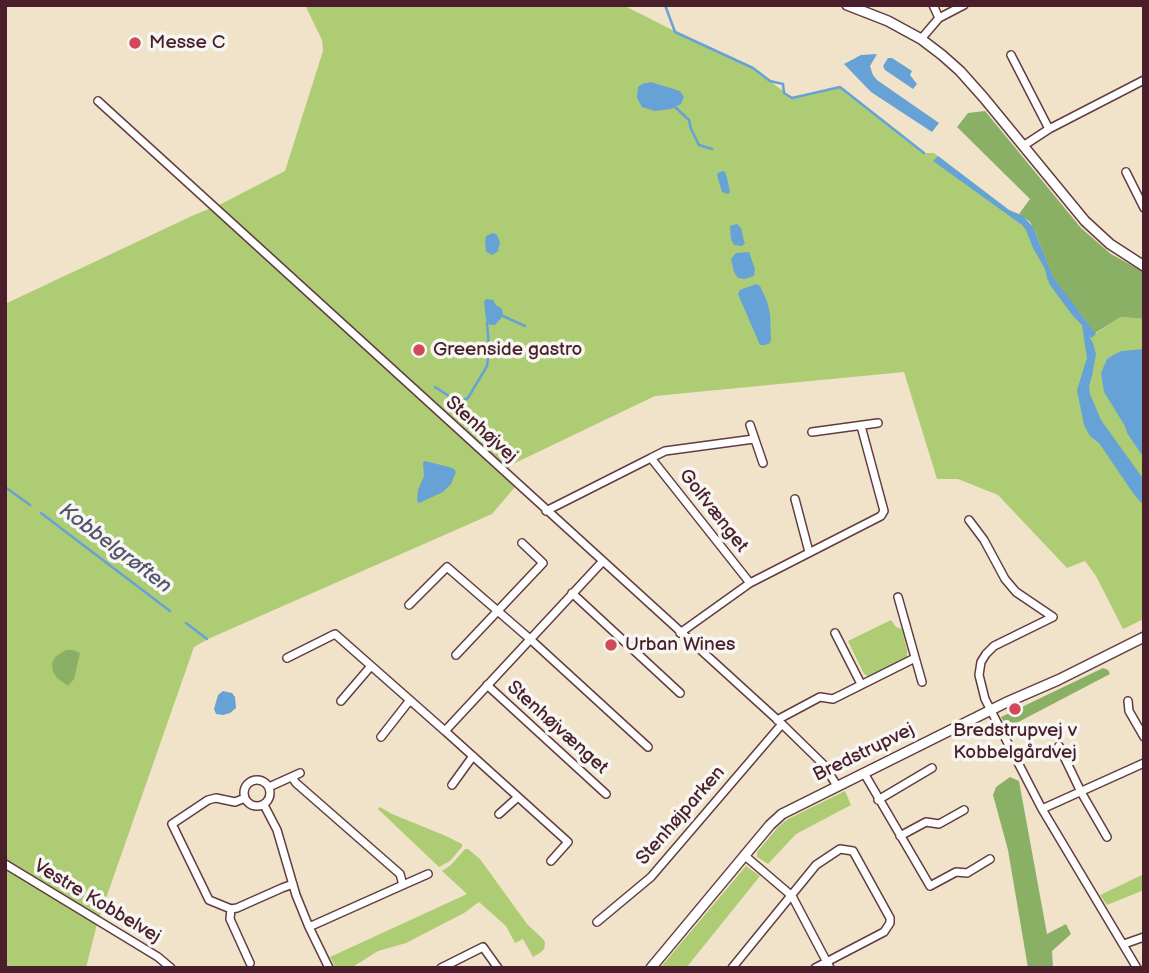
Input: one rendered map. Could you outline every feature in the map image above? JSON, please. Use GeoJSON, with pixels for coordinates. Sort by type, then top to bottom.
{"type":"FeatureCollection","features":[{"type":"Feature","properties":{"kind":"street"},"geometry":{"type":"LineString","coordinates":[[847,5],[888,21],[921,39],[960,71],[1085,221],[1110,244],[1142,263]]}},
{"type":"Feature","properties":{"kind":"street"},"geometry":{"type":"LineString","coordinates":[[933,5],[939,18]]}},
{"type":"Feature","properties":{"kind":"street"},"geometry":{"type":"LineString","coordinates":[[921,39],[939,18],[964,5]]}},
{"type":"Feature","properties":{"kind":"street"},"geometry":{"type":"LineString","coordinates":[[1012,55],[1049,129]]}},
{"type":"Feature","properties":{"kind":"street"},"geometry":{"type":"LineString","coordinates":[[1023,146],[1049,129],[1144,80]]}},
{"type":"Feature","properties":{"kind":"street","name":"Stenhøjvej"},"geometry":{"type":"LineString","coordinates":[[98,101],[780,722],[824,765],[837,786]]}},
{"type":"Feature","properties":{"kind":"street"},"geometry":{"type":"LineString","coordinates":[[1126,172],[1144,208]]}},
{"type":"Feature","properties":{"kind":"street"},"geometry":{"type":"LineString","coordinates":[[812,432],[878,423]]}},
{"type":"Feature","properties":{"kind":"street"},"geometry":{"type":"LineString","coordinates":[[750,425],[763,463]]}},
{"type":"Feature","properties":{"kind":"street"},"geometry":{"type":"LineString","coordinates":[[680,633],[750,583],[881,516],[884,511],[861,426]]}},
{"type":"Feature","properties":{"kind":"street","name":"Golfvænget"},"geometry":{"type":"LineString","coordinates":[[546,511],[665,451],[754,439]]}},
{"type":"Feature","properties":{"kind":"street","name":"Golfvænget"},"geometry":{"type":"LineString","coordinates":[[651,458],[750,583]]}},
{"type":"Feature","properties":{"kind":"street"},"geometry":{"type":"LineString","coordinates":[[795,499],[809,552]]}},
{"type":"Feature","properties":{"kind":"street"},"geometry":{"type":"LineString","coordinates":[[969,520],[984,540],[1005,579],[1016,592],[1053,617],[994,646],[986,654],[981,662],[979,675],[985,699],[1042,809],[1136,968]]}},
{"type":"Feature","properties":{"kind":"street"},"geometry":{"type":"LineString","coordinates":[[456,655],[543,563],[522,543]]}},
{"type":"Feature","properties":{"kind":"street","name":"Stenhøjvænget"},"geometry":{"type":"LineString","coordinates":[[445,731],[603,562]]}},
{"type":"Feature","properties":{"kind":"street"},"geometry":{"type":"LineString","coordinates":[[409,605],[447,567],[648,747]]}},
{"type":"Feature","properties":{"kind":"street"},"geometry":{"type":"LineString","coordinates":[[572,593],[680,693]]}},
{"type":"Feature","properties":{"kind":"street"},"geometry":{"type":"LineString","coordinates":[[898,597],[922,682]]}},
{"type":"Feature","properties":{"kind":"street"},"geometry":{"type":"LineString","coordinates":[[835,633],[861,684]]}},
{"type":"Feature","properties":{"kind":"street"},"geometry":{"type":"LineString","coordinates":[[287,658],[335,634],[568,842],[551,861]]}},
{"type":"Feature","properties":{"kind":"street","name":"Bredstrupvej"},"geometry":{"type":"LineString","coordinates":[[651,968],[775,819],[990,710],[1058,680],[1144,636]]}},
{"type":"Feature","properties":{"kind":"street"},"geometry":{"type":"LineString","coordinates":[[780,722],[820,697],[833,699],[915,658]]}},
{"type":"Feature","properties":{"kind":"street"},"geometry":{"type":"LineString","coordinates":[[341,701],[372,666]]}},
{"type":"Feature","properties":{"kind":"street","name":"Stenhøjvænget"},"geometry":{"type":"LineString","coordinates":[[487,685],[606,794]]}},
{"type":"Feature","properties":{"kind":"street"},"geometry":{"type":"LineString","coordinates":[[382,737],[410,700]]}},
{"type":"Feature","properties":{"kind":"street"},"geometry":{"type":"LineString","coordinates":[[1128,701],[1129,710],[1144,737]]}},
{"type":"Feature","properties":{"kind":"street","name":"Stenhøjparken"},"geometry":{"type":"LineString","coordinates":[[597,922],[651,877],[780,722]]}},
{"type":"Feature","properties":{"kind":"street"},"geometry":{"type":"LineString","coordinates":[[1059,746],[1107,837]]}},
{"type":"Feature","properties":{"kind":"street"},"geometry":{"type":"LineString","coordinates":[[452,785],[473,756]]}},
{"type":"Feature","properties":{"kind":"street"},"geometry":{"type":"LineString","coordinates":[[1042,809],[1144,763]]}},
{"type":"Feature","properties":{"kind":"street"},"geometry":{"type":"LineString","coordinates":[[878,800],[932,768]]}},
{"type":"Feature","properties":{"kind":"street"},"geometry":{"type":"LineString","coordinates":[[864,773],[930,886],[956,872],[967,873],[990,859]]}},
{"type":"Feature","properties":{"kind":"street"},"geometry":{"type":"LineString","coordinates":[[269,787],[296,775],[296,783],[400,874],[403,885]]}},
{"type":"Feature","properties":{"kind":"street"},"geometry":{"type":"LineString","coordinates":[[261,780],[269,787],[270,798],[264,805],[251,805],[245,798],[245,789],[252,781],[261,780]]}},
{"type":"Feature","properties":{"kind":"street"},"geometry":{"type":"LineString","coordinates":[[499,814],[518,797]]}},
{"type":"Feature","properties":{"kind":"street"},"geometry":{"type":"LineString","coordinates":[[245,798],[235,802],[216,798],[208,800],[172,824],[209,900],[231,909],[237,908],[293,884]]}},
{"type":"Feature","properties":{"kind":"street"},"geometry":{"type":"LineString","coordinates":[[264,805],[277,830],[309,927],[329,968]]}},
{"type":"Feature","properties":{"kind":"street"},"geometry":{"type":"LineString","coordinates":[[900,836],[926,822],[939,824],[964,810]]}},
{"type":"Feature","properties":{"kind":"street"},"geometry":{"type":"LineString","coordinates":[[732,968],[816,865],[840,849],[852,851],[890,918],[890,923],[884,932],[828,965],[815,968]]}},
{"type":"Feature","properties":{"kind":"street"},"geometry":{"type":"LineString","coordinates":[[744,855],[792,896],[828,965]]}},
{"type":"Feature","properties":{"kind":"street","name":"Vestre Kobbelvej"},"geometry":{"type":"LineString","coordinates":[[5,864],[158,957],[171,968]]}},
{"type":"Feature","properties":{"kind":"street"},"geometry":{"type":"LineString","coordinates":[[309,927],[428,874]]}},
{"type":"Feature","properties":{"kind":"street"},"geometry":{"type":"LineString","coordinates":[[231,909],[230,919],[250,963]]}},
{"type":"Feature","properties":{"kind":"street"},"geometry":{"type":"LineString","coordinates":[[1124,944],[1144,936]]}},
{"type":"Feature","properties":{"kind":"street"},"geometry":{"type":"LineString","coordinates":[[441,968],[483,947],[498,968]]}},
{"type":"Feature","properties":{"kind":"green space"},"geometry":{"type":"Polygon","coordinates":[[[305,5],[623,5],[753,68],[792,98],[840,87],[924,153],[934,153],[1009,210],[1019,214],[1096,333],[1121,317],[1144,319],[1144,619],[1123,629],[1096,576],[1085,561],[1067,568],[998,495],[958,479],[937,479],[904,372],[655,396],[513,464],[503,474],[515,487],[492,514],[194,647],[97,924],[86,968],[5,968],[5,304],[221,204],[285,171],[323,51],[322,40],[305,5]]]}},
{"type":"Feature","properties":{"kind":"green space"},"geometry":{"type":"Polygon","coordinates":[[[985,111],[1081,228],[1111,254],[1144,272],[1144,319],[1121,317],[1095,333],[1069,300],[1053,277],[1030,222],[1019,214],[1030,199],[957,127],[968,113],[985,111]]]}},
{"type":"Feature","properties":{"kind":"green space"},"geometry":{"type":"Polygon","coordinates":[[[891,620],[896,627],[902,629],[907,657],[868,676],[864,674],[848,641],[891,620]]]}},
{"type":"Feature","properties":{"kind":"green space"},"geometry":{"type":"Polygon","coordinates":[[[66,650],[80,653],[74,679],[68,686],[57,678],[52,663],[55,657],[66,650]]]}},
{"type":"Feature","properties":{"kind":"green space"},"geometry":{"type":"Polygon","coordinates":[[[1103,668],[1110,674],[1007,728],[1001,717],[1103,668]]]}},
{"type":"Feature","properties":{"kind":"green space"},"geometry":{"type":"Polygon","coordinates":[[[1010,777],[1019,781],[1047,934],[1066,924],[1071,934],[1052,951],[1053,968],[1028,968],[1008,850],[993,795],[996,787],[1010,777]]]}},
{"type":"Feature","properties":{"kind":"green space"},"geometry":{"type":"Polygon","coordinates":[[[845,791],[851,805],[796,834],[768,864],[757,857],[757,852],[788,819],[845,791]]]}},
{"type":"Feature","properties":{"kind":"green space"},"geometry":{"type":"Polygon","coordinates":[[[380,807],[446,836],[462,844],[462,847],[450,861],[439,867],[378,809],[380,807]]]}},
{"type":"Feature","properties":{"kind":"green space"},"geometry":{"type":"Polygon","coordinates":[[[465,849],[480,859],[527,924],[543,939],[544,949],[540,953],[533,957],[523,939],[515,943],[506,926],[479,902],[464,913],[406,943],[378,951],[351,968],[336,968],[330,957],[467,894],[442,871],[465,849]]]}},
{"type":"Feature","properties":{"kind":"green space"},"geometry":{"type":"Polygon","coordinates":[[[746,866],[760,876],[686,968],[660,968],[746,866]]]}},
{"type":"Feature","properties":{"kind":"green space"},"geometry":{"type":"Polygon","coordinates":[[[1144,874],[1144,890],[1107,905],[1100,895],[1144,874]]]}},
{"type":"Feature","properties":{"kind":"water"},"geometry":{"type":"Polygon","coordinates":[[[877,54],[870,66],[873,75],[939,123],[932,132],[871,92],[844,64],[861,55],[877,54]]]}},
{"type":"Feature","properties":{"kind":"water"},"geometry":{"type":"Polygon","coordinates":[[[888,58],[912,71],[910,75],[917,84],[913,89],[885,70],[883,66],[888,58]]]}},
{"type":"Feature","properties":{"kind":"water"},"geometry":{"type":"Polygon","coordinates":[[[651,82],[680,91],[684,97],[681,104],[671,109],[655,111],[642,107],[637,98],[638,87],[651,82]]]}},
{"type":"Feature","properties":{"kind":"water"},"geometry":{"type":"Polygon","coordinates":[[[938,156],[1009,210],[1023,216],[1033,227],[1053,277],[1096,334],[1091,338],[1088,335],[1096,354],[1089,386],[1090,394],[1101,420],[1144,480],[1144,506],[1084,425],[1077,390],[1087,358],[1082,325],[1050,285],[1045,269],[1022,225],[933,161],[938,156]]]}},
{"type":"Feature","properties":{"kind":"water"},"geometry":{"type":"Polygon","coordinates":[[[723,171],[727,178],[730,192],[728,194],[722,192],[717,175],[723,171]]]}},
{"type":"Feature","properties":{"kind":"water"},"geometry":{"type":"Polygon","coordinates":[[[737,224],[741,228],[745,243],[742,246],[734,245],[731,239],[730,226],[737,224]]]}},
{"type":"Feature","properties":{"kind":"water"},"geometry":{"type":"Polygon","coordinates":[[[493,233],[500,242],[498,251],[493,255],[486,252],[485,242],[486,236],[493,233]]]}},
{"type":"Feature","properties":{"kind":"water"},"geometry":{"type":"Polygon","coordinates":[[[749,252],[755,269],[754,276],[738,278],[731,259],[736,253],[749,252]]]}},
{"type":"Feature","properties":{"kind":"water"},"geometry":{"type":"Polygon","coordinates":[[[756,284],[760,286],[767,301],[770,314],[771,339],[770,343],[765,345],[760,345],[738,294],[740,290],[756,284]]]}},
{"type":"Feature","properties":{"kind":"water"},"geometry":{"type":"Polygon","coordinates":[[[486,299],[493,300],[502,309],[503,316],[495,325],[490,325],[486,319],[486,299]]]}},
{"type":"Feature","properties":{"kind":"water"},"geometry":{"type":"Polygon","coordinates":[[[1144,349],[1144,458],[1104,392],[1101,373],[1107,359],[1115,354],[1144,349]]]}},
{"type":"Feature","properties":{"kind":"water"},"geometry":{"type":"Polygon","coordinates":[[[425,461],[449,467],[456,472],[451,484],[443,492],[419,503],[418,490],[424,476],[425,461]]]}},
{"type":"Feature","properties":{"kind":"water"},"geometry":{"type":"Polygon","coordinates":[[[223,691],[232,693],[236,708],[230,713],[216,714],[214,709],[218,695],[223,691]]]}},
{"type":"Feature","properties":{"kind":"waterway"},"geometry":{"type":"LineString","coordinates":[[665,5],[675,32],[753,68],[770,81],[783,84],[784,93],[792,98],[840,87],[924,153]]}},
{"type":"Feature","properties":{"kind":"waterway"},"geometry":{"type":"LineString","coordinates":[[675,107],[689,120],[699,145],[712,149]]}},
{"type":"Feature","properties":{"kind":"waterway"},"geometry":{"type":"LineString","coordinates":[[503,316],[525,326]]}},
{"type":"Feature","properties":{"kind":"waterway"},"geometry":{"type":"LineString","coordinates":[[435,387],[455,400],[468,398],[487,366],[487,322]]}},
{"type":"Feature","properties":{"kind":"waterway","name":"Kobbelgrøften"},"geometry":{"type":"LineString","coordinates":[[5,487],[30,505]]}},
{"type":"Feature","properties":{"kind":"waterway","name":"Kobbelgrøften"},"geometry":{"type":"LineString","coordinates":[[41,513],[170,611]]}},
{"type":"Feature","properties":{"kind":"waterway","name":"Kobbelgrøften"},"geometry":{"type":"LineString","coordinates":[[186,623],[207,639]]}},
{"type":"Feature","properties":{"kind":"place","name":"Messe C"},"geometry":{"type":"Point","coordinates":[135,43]}},
{"type":"Feature","properties":{"kind":"place","name":"Greenside gastro"},"geometry":{"type":"Point","coordinates":[419,350]}},
{"type":"Feature","properties":{"kind":"place","name":"Urban Wines"},"geometry":{"type":"Point","coordinates":[611,645]}},
{"type":"Feature","properties":{"kind":"place","name":"Bredstrupvej v Kobbelgårdvej"},"geometry":{"type":"Point","coordinates":[1015,709]}}]}
